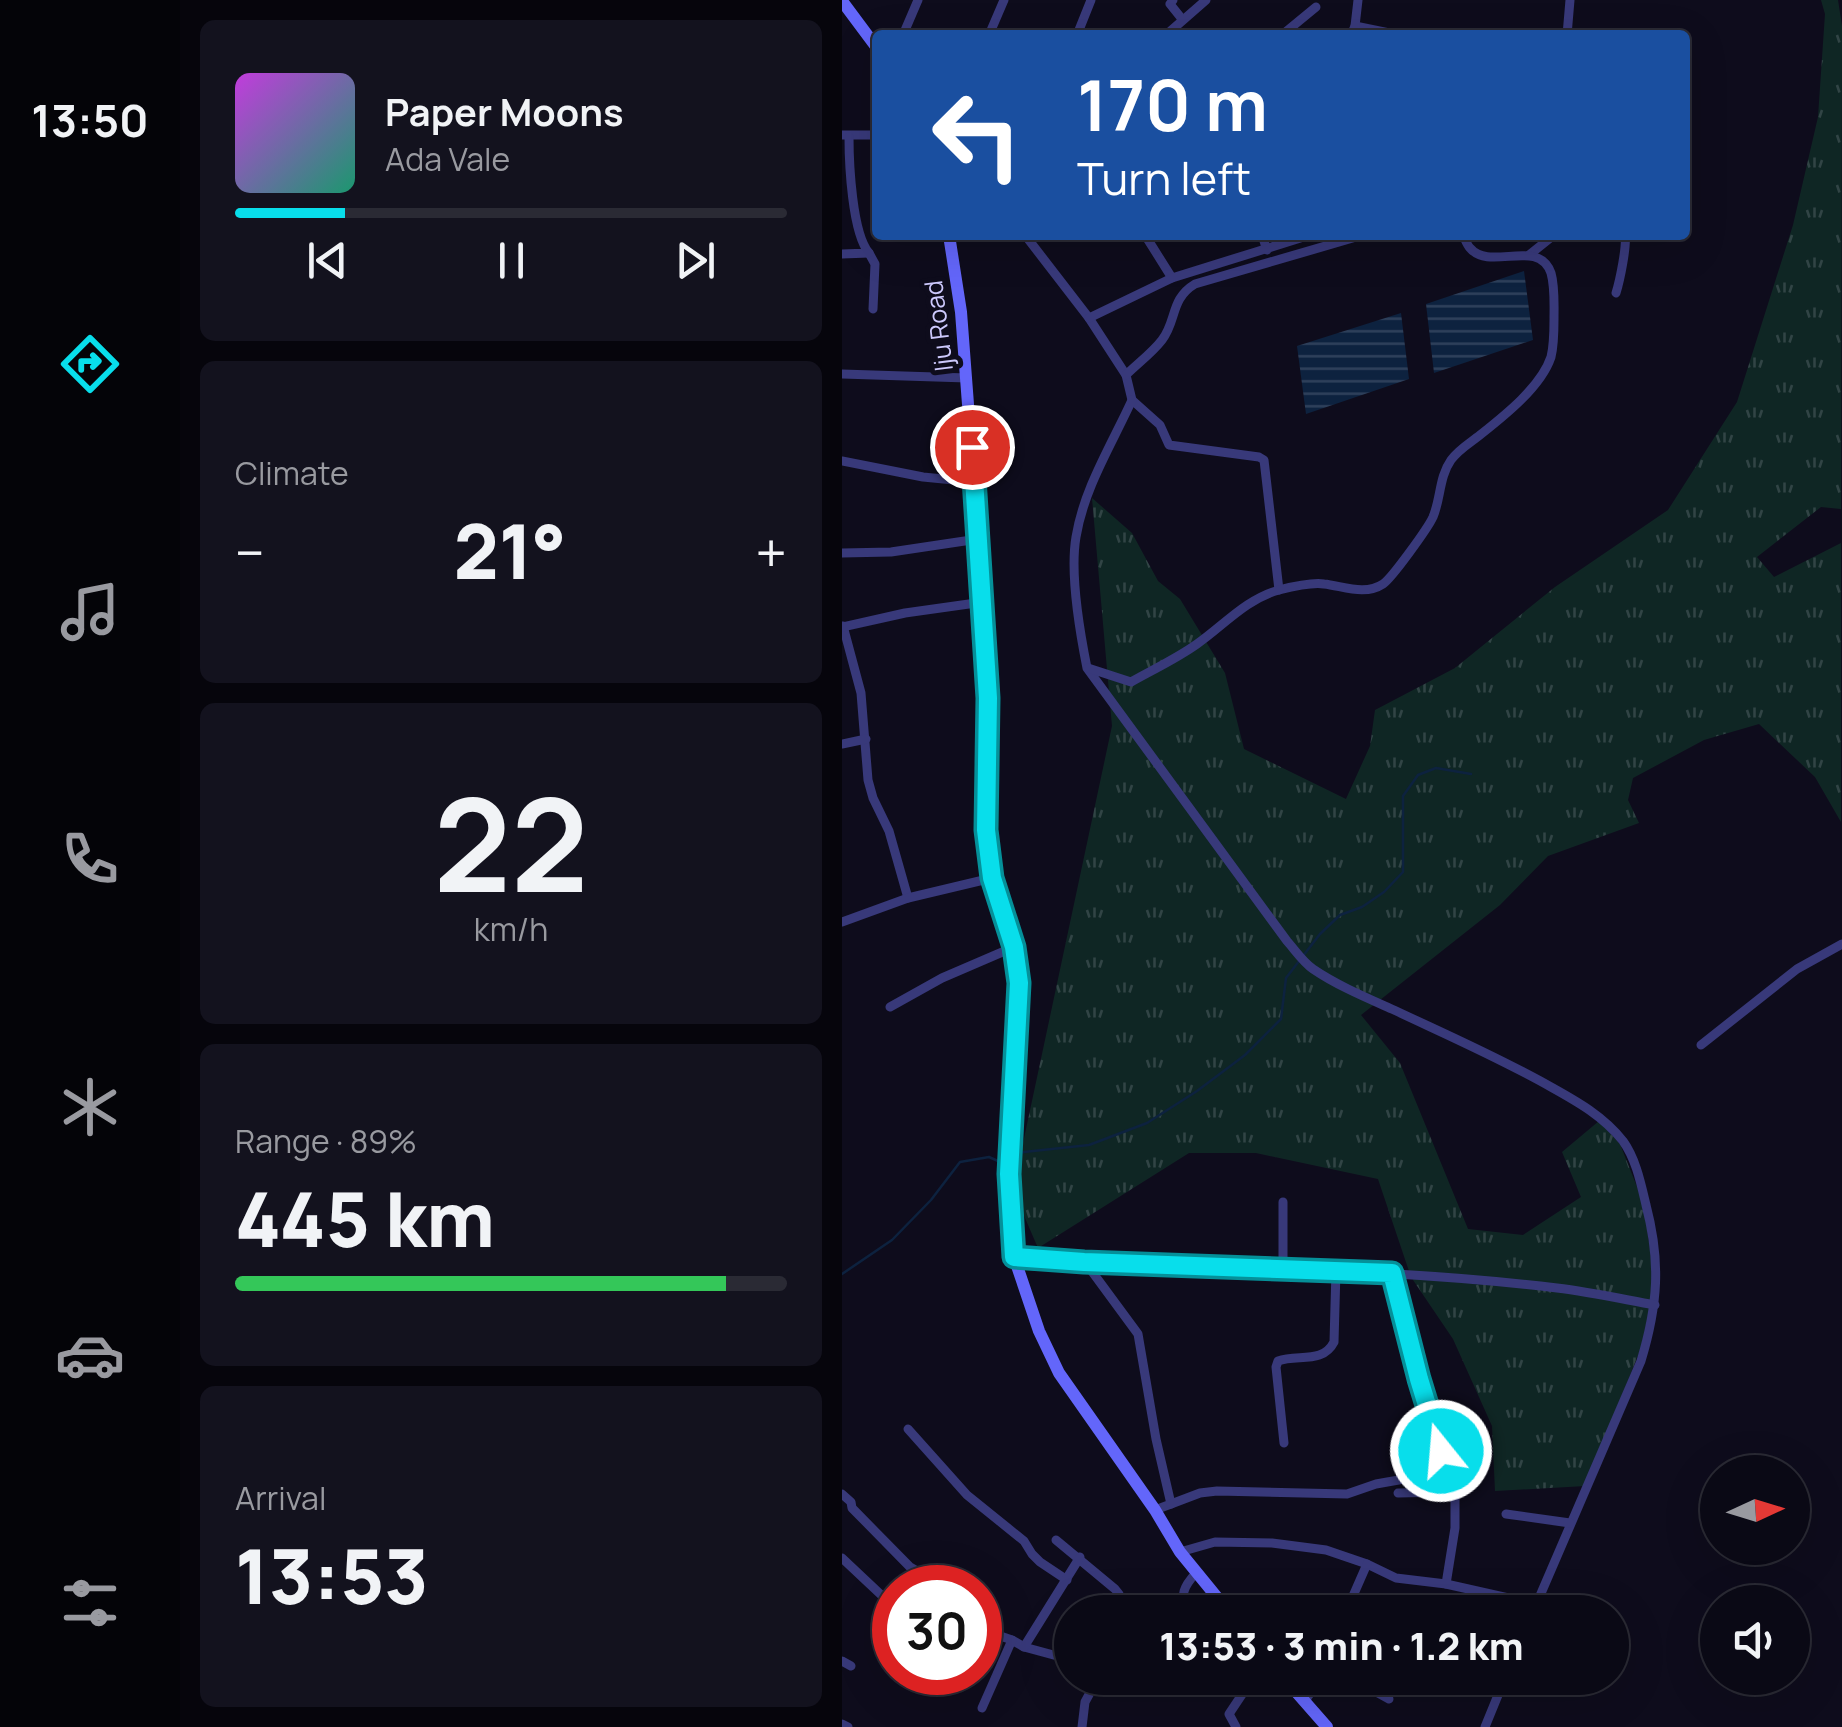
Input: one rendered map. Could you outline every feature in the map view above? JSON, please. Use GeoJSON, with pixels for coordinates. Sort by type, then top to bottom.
{"type":"FeatureCollection","features":[{"type":"Feature","properties":{"kind":"main road"},"geometry":{"type":"LineString","coordinates":[[851,0],[873,30]]}},
{"type":"Feature","properties":{"kind":"main road"},"geometry":{"type":"LineString","coordinates":[[842,2],[872,41]]}},
{"type":"Feature","properties":{"kind":"main road","name":"Iju Road"},"geometry":{"type":"LineString","coordinates":[[949,240],[961,312],[983,602],[988,698],[986,830],[992,878],[1014,947],[1019,983],[1009,1174],[1014,1257],[1039,1332],[1059,1373],[1180,1552],[1214,1595]]}},
{"type":"Feature","properties":{"kind":"main road"},"geometry":{"type":"LineString","coordinates":[[1299,1695],[1326,1727]]}},
{"type":"Feature","properties":{"kind":"street"},"geometry":{"type":"LineString","coordinates":[[906,30],[918,0]]}},
{"type":"Feature","properties":{"kind":"street"},"geometry":{"type":"LineString","coordinates":[[991,30],[1004,0]]}},
{"type":"Feature","properties":{"kind":"street"},"geometry":{"type":"LineString","coordinates":[[1078,30],[1091,0]]}},
{"type":"Feature","properties":{"kind":"street"},"geometry":{"type":"LineString","coordinates":[[1172,0],[1170,4],[1182,20]]}},
{"type":"Feature","properties":{"kind":"street"},"geometry":{"type":"LineString","coordinates":[[1171,30],[1206,0]]}},
{"type":"Feature","properties":{"kind":"street"},"geometry":{"type":"LineString","coordinates":[[1353,30],[1358,0]]}},
{"type":"Feature","properties":{"kind":"street"},"geometry":{"type":"LineString","coordinates":[[1567,30],[1570,0]]}},
{"type":"Feature","properties":{"kind":"street"},"geometry":{"type":"LineString","coordinates":[[1288,30],[1316,7]]}},
{"type":"Feature","properties":{"kind":"street"},"geometry":{"type":"LineString","coordinates":[[872,136],[846,136],[863,246],[874,264],[873,309]]}},
{"type":"Feature","properties":{"kind":"street"},"geometry":{"type":"LineString","coordinates":[[1029,240],[1089,318],[1126,375],[1132,400],[1160,425],[1169,446],[1264,460],[1280,590]]}},
{"type":"Feature","properties":{"kind":"street"},"geometry":{"type":"LineString","coordinates":[[1148,240],[1172,278]]}},
{"type":"Feature","properties":{"kind":"street"},"geometry":{"type":"LineString","coordinates":[[1264,240],[1268,250]]}},
{"type":"Feature","properties":{"kind":"street"},"geometry":{"type":"LineString","coordinates":[[1089,318],[1172,278],[1296,240]]}},
{"type":"Feature","properties":{"kind":"street"},"geometry":{"type":"LineString","coordinates":[[1126,375],[1164,338],[1176,303],[1195,284],[1346,240]]}},
{"type":"Feature","properties":{"kind":"street"},"geometry":{"type":"LineString","coordinates":[[1087,668],[1130,682],[1195,646],[1245,606],[1280,590],[1322,583],[1366,590],[1384,584],[1394,574],[1432,520],[1451,460],[1528,392],[1548,363],[1553,344],[1552,277],[1547,266],[1529,255],[1480,255],[1471,250],[1466,240]]}},
{"type":"Feature","properties":{"kind":"street"},"geometry":{"type":"LineString","coordinates":[[1529,255],[1548,240]]}},
{"type":"Feature","properties":{"kind":"street"},"geometry":{"type":"LineString","coordinates":[[1616,293],[1626,240]]}},
{"type":"Feature","properties":{"kind":"street"},"geometry":{"type":"LineString","coordinates":[[842,254],[869,253]]}},
{"type":"Feature","properties":{"kind":"street"},"geometry":{"type":"LineString","coordinates":[[842,374],[967,378]]}},
{"type":"Feature","properties":{"kind":"street"},"geometry":{"type":"LineString","coordinates":[[1132,400],[1098,470],[1076,538],[1080,630],[1087,668],[1310,967],[1340,985],[1513,1066],[1596,1112],[1624,1142],[1640,1179],[1657,1265],[1655,1305],[1640,1361],[1540,1595]]}},
{"type":"Feature","properties":{"kind":"street"},"geometry":{"type":"LineString","coordinates":[[842,461],[923,477],[974,482]]}},
{"type":"Feature","properties":{"kind":"street"},"geometry":{"type":"LineString","coordinates":[[842,553],[891,552],[978,540]]}},
{"type":"Feature","properties":{"kind":"street"},"geometry":{"type":"LineString","coordinates":[[908,898],[889,831],[872,798],[860,693],[843,627],[983,602]]}},
{"type":"Feature","properties":{"kind":"street"},"geometry":{"type":"LineString","coordinates":[[842,744],[866,739]]}},
{"type":"Feature","properties":{"kind":"street"},"geometry":{"type":"LineString","coordinates":[[845,917],[992,878]]}},
{"type":"Feature","properties":{"kind":"street"},"geometry":{"type":"LineString","coordinates":[[1701,1045],[1797,968],[1842,944]]}},
{"type":"Feature","properties":{"kind":"street"},"geometry":{"type":"LineString","coordinates":[[890,1007],[942,978],[1014,947]]}},
{"type":"Feature","properties":{"kind":"street"},"geometry":{"type":"LineString","coordinates":[[1282,1268],[1283,1202]]}},
{"type":"Feature","properties":{"kind":"street"},"geometry":{"type":"LineString","coordinates":[[1014,1257],[1392,1273],[1559,1288],[1655,1305]]}},
{"type":"Feature","properties":{"kind":"street"},"geometry":{"type":"LineString","coordinates":[[1084,1262],[1138,1334],[1171,1504]]}},
{"type":"Feature","properties":{"kind":"street"},"geometry":{"type":"LineString","coordinates":[[1284,1442],[1278,1361],[1326,1354],[1330,1349],[1334,1342],[1336,1270]]}},
{"type":"Feature","properties":{"kind":"street"},"geometry":{"type":"LineString","coordinates":[[1155,1510],[1200,1493],[1217,1491],[1347,1494],[1436,1470],[1441,1451],[1392,1273]]}},
{"type":"Feature","properties":{"kind":"street"},"geometry":{"type":"LineString","coordinates":[[908,1429],[967,1495],[1024,1541],[1040,1562],[1067,1580]]}},
{"type":"Feature","properties":{"kind":"street"},"geometry":{"type":"LineString","coordinates":[[1398,1493],[1454,1494],[1455,1528],[1446,1584]]}},
{"type":"Feature","properties":{"kind":"street"},"geometry":{"type":"LineString","coordinates":[[842,1494],[908,1565]]}},
{"type":"Feature","properties":{"kind":"street"},"geometry":{"type":"LineString","coordinates":[[1506,1514],[1570,1523]]}},
{"type":"Feature","properties":{"kind":"street"},"geometry":{"type":"LineString","coordinates":[[1056,1540],[1119,1595]]}},
{"type":"Feature","properties":{"kind":"street"},"geometry":{"type":"LineString","coordinates":[[1180,1552],[1215,1542],[1272,1543],[1326,1550],[1396,1578],[1446,1584],[1486,1595]]}},
{"type":"Feature","properties":{"kind":"street"},"geometry":{"type":"LineString","coordinates":[[1024,1647],[1080,1557]]}},
{"type":"Feature","properties":{"kind":"street"},"geometry":{"type":"LineString","coordinates":[[842,1558],[872,1586]]}},
{"type":"Feature","properties":{"kind":"street"},"geometry":{"type":"LineString","coordinates":[[1353,1595],[1367,1564]]}},
{"type":"Feature","properties":{"kind":"street"},"geometry":{"type":"LineString","coordinates":[[1181,1595],[1196,1574]]}},
{"type":"Feature","properties":{"kind":"street"},"geometry":{"type":"LineString","coordinates":[[1002,1637],[1054,1655]]}},
{"type":"Feature","properties":{"kind":"street"},"geometry":{"type":"LineString","coordinates":[[982,1708],[1012,1640]]}},
{"type":"Feature","properties":{"kind":"street"},"geometry":{"type":"LineString","coordinates":[[1082,1727],[1088,1695]]}},
{"type":"Feature","properties":{"kind":"street"},"geometry":{"type":"LineString","coordinates":[[1236,1727],[1229,1714],[1242,1695]]}},
{"type":"Feature","properties":{"kind":"street"},"geometry":{"type":"LineString","coordinates":[[1304,1701],[1308,1695]]}},
{"type":"Feature","properties":{"kind":"street"},"geometry":{"type":"LineString","coordinates":[[1383,1695],[1390,1699]]}},
{"type":"Feature","properties":{"kind":"street"},"geometry":{"type":"LineString","coordinates":[[1485,1727],[1499,1695]]}},
{"type":"Feature","properties":{"kind":"green space"},"geometry":{"type":"Polygon","coordinates":[[[1821,0],[1838,0],[1842,26],[1841,509],[1821,507],[1757,557],[1774,577],[1841,543],[1841,822],[1815,777],[1759,724],[1704,740],[1633,778],[1628,800],[1639,823],[1548,856],[1500,905],[1361,1015],[1400,1063],[1468,1229],[1523,1235],[1581,1197],[1562,1152],[1599,1121],[1620,1144],[1643,1202],[1655,1283],[1641,1348],[1585,1486],[1495,1491],[1492,1426],[1453,1339],[1411,1277],[1378,1179],[1256,1153],[1189,1153],[1038,1248],[1013,1190],[1112,726],[1092,498],[1132,533],[1158,581],[1180,599],[1225,673],[1244,749],[1346,799],[1370,746],[1375,710],[1455,668],[1555,587],[1668,510],[1737,402],[1793,225],[1818,117],[1825,14],[1821,0]]]}},
{"type":"Feature","properties":{"kind":"water"},"geometry":{"type":"Polygon","coordinates":[[[1524,271],[1533,340],[1434,373],[1426,304],[1524,271]]]}},
{"type":"Feature","properties":{"kind":"water"},"geometry":{"type":"Polygon","coordinates":[[[1401,313],[1409,379],[1306,414],[1297,346],[1401,313]]]}},
{"type":"Feature","properties":{"kind":"waterway"},"geometry":{"type":"LineString","coordinates":[[1015,1155],[1089,1145],[1147,1123],[1245,1055],[1281,1019],[1286,978],[1320,934],[1340,915],[1362,907],[1384,892],[1403,872],[1403,796],[1418,775],[1436,768],[1471,774]]}},
{"type":"Feature","properties":{"kind":"waterway"},"geometry":{"type":"LineString","coordinates":[[842,1274],[892,1240],[931,1200],[960,1162],[989,1157],[1002,1160]]}},
{"type":"Feature","properties":{"kind":"route"},"geometry":{"type":"LineString","coordinates":[[972,447],[988,698],[986,830],[992,878],[1014,947],[1019,983],[1009,1174],[1014,1257],[1392,1273],[1441,1451]]}}]}
